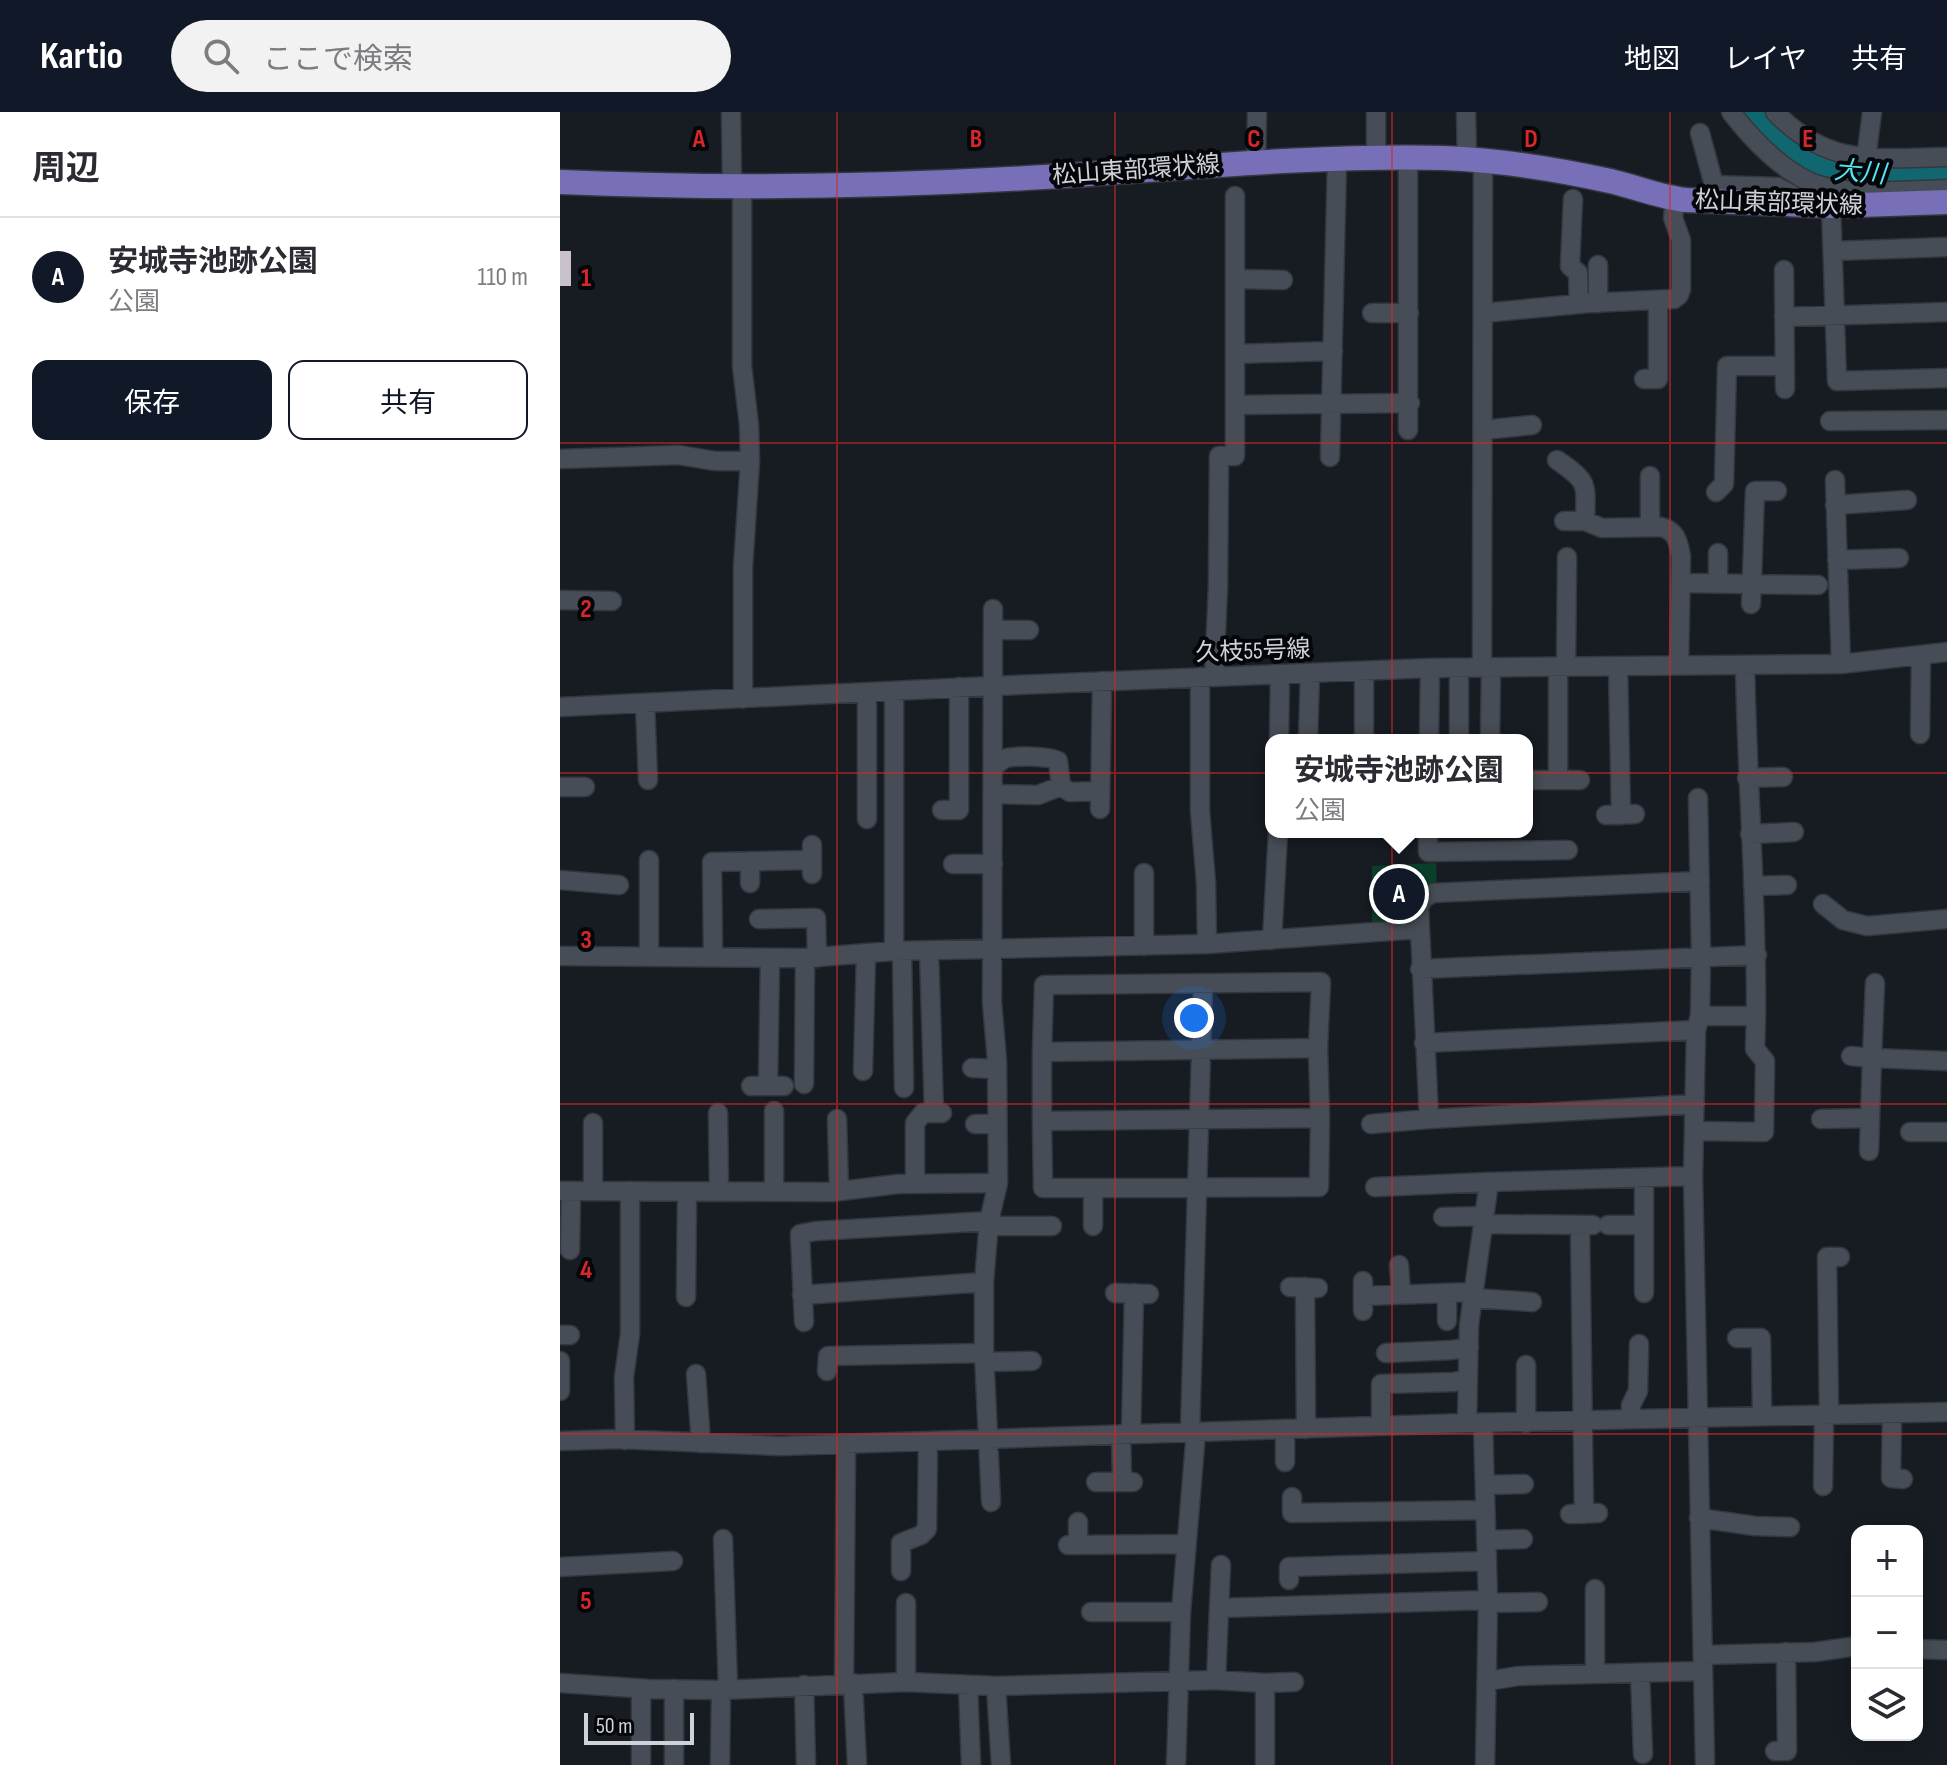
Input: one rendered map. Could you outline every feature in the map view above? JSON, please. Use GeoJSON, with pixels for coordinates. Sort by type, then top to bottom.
{"type":"FeatureCollection","features":[{"type":"Feature","properties":{"kind":"main road","name":"松山東部環状線"},"geometry":{"type":"LineString","coordinates":[[560,182],[737,186],[957,182],[1256,162],[1408,158],[1475,160],[1612,182],[1675,199],[1831,206],[1947,202]]}},
{"type":"Feature","properties":{"kind":"street"},"geometry":{"type":"LineString","coordinates":[[731,112],[737,186],[742,366],[750,461],[743,567],[743,699]]}},
{"type":"Feature","properties":{"kind":"street"},"geometry":{"type":"LineString","coordinates":[[1256,162],[1257,112]]}},
{"type":"Feature","properties":{"kind":"street"},"geometry":{"type":"LineString","coordinates":[[1376,112],[1376,159]]}},
{"type":"Feature","properties":{"kind":"street"},"geometry":{"type":"LineString","coordinates":[[1466,112],[1475,160],[1483,313],[1486,667],[1490,734]]}},
{"type":"Feature","properties":{"kind":"street"},"geometry":{"type":"LineString","coordinates":[[1731,112],[1761,147],[1811,182],[1836,188],[1947,189]]}},
{"type":"Feature","properties":{"kind":"street"},"geometry":{"type":"LineString","coordinates":[[1775,112],[1828,150],[1847,156],[1866,159],[1947,157]]}},
{"type":"Feature","properties":{"kind":"street"},"geometry":{"type":"LineString","coordinates":[[1866,159],[1872,112]]}},
{"type":"Feature","properties":{"kind":"street"},"geometry":{"type":"LineString","coordinates":[[1700,133],[1714,185],[1777,187],[1791,194],[1797,204]]}},
{"type":"Feature","properties":{"kind":"street"},"geometry":{"type":"LineString","coordinates":[[1408,158],[1408,430]]}},
{"type":"Feature","properties":{"kind":"street"},"geometry":{"type":"LineString","coordinates":[[1330,457],[1337,160]]}},
{"type":"Feature","properties":{"kind":"street"},"geometry":{"type":"LineString","coordinates":[[1207,944],[1200,811],[1207,677],[1218,586],[1219,456],[1235,456],[1235,196]]}},
{"type":"Feature","properties":{"kind":"street"},"geometry":{"type":"LineString","coordinates":[[1573,199],[1570,266],[1578,273],[1579,304]]}},
{"type":"Feature","properties":{"kind":"street"},"geometry":{"type":"LineString","coordinates":[[1483,313],[1674,299],[1681,289],[1681,240],[1673,218],[1675,199]]}},
{"type":"Feature","properties":{"kind":"street"},"geometry":{"type":"LineString","coordinates":[[1831,206],[1837,381],[1947,378]]}},
{"type":"Feature","properties":{"kind":"street"},"geometry":{"type":"LineString","coordinates":[[1833,251],[1947,247]]}},
{"type":"Feature","properties":{"kind":"street"},"geometry":{"type":"LineString","coordinates":[[1598,265],[1598,303]]}},
{"type":"Feature","properties":{"kind":"street"},"geometry":{"type":"LineString","coordinates":[[1784,270],[1785,389]]}},
{"type":"Feature","properties":{"kind":"street"},"geometry":{"type":"LineString","coordinates":[[1235,279],[1283,280]]}},
{"type":"Feature","properties":{"kind":"street"},"geometry":{"type":"LineString","coordinates":[[1644,379],[1658,379],[1658,301]]}},
{"type":"Feature","properties":{"kind":"street"},"geometry":{"type":"LineString","coordinates":[[1784,317],[1947,312]]}},
{"type":"Feature","properties":{"kind":"street"},"geometry":{"type":"LineString","coordinates":[[1372,313],[1409,313]]}},
{"type":"Feature","properties":{"kind":"street"},"geometry":{"type":"LineString","coordinates":[[1235,354],[1333,351]]}},
{"type":"Feature","properties":{"kind":"street"},"geometry":{"type":"LineString","coordinates":[[1716,492],[1724,484],[1727,366],[1785,366]]}},
{"type":"Feature","properties":{"kind":"street"},"geometry":{"type":"LineString","coordinates":[[1235,405],[1410,403]]}},
{"type":"Feature","properties":{"kind":"street"},"geometry":{"type":"LineString","coordinates":[[1830,421],[1947,420]]}},
{"type":"Feature","properties":{"kind":"street"},"geometry":{"type":"LineString","coordinates":[[1483,430],[1532,425]]}},
{"type":"Feature","properties":{"kind":"street"},"geometry":{"type":"LineString","coordinates":[[560,459],[679,455],[715,461],[750,461]]}},
{"type":"Feature","properties":{"kind":"street"},"geometry":{"type":"LineString","coordinates":[[1557,460],[1579,475],[1584,484],[1585,521]]}},
{"type":"Feature","properties":{"kind":"street"},"geometry":{"type":"LineString","coordinates":[[1650,476],[1650,527]]}},
{"type":"Feature","properties":{"kind":"street"},"geometry":{"type":"LineString","coordinates":[[1835,480],[1841,664]]}},
{"type":"Feature","properties":{"kind":"street"},"geometry":{"type":"LineString","coordinates":[[1751,604],[1755,491],[1777,491]]}},
{"type":"Feature","properties":{"kind":"street"},"geometry":{"type":"LineString","coordinates":[[1835,505],[1907,500]]}},
{"type":"Feature","properties":{"kind":"street"},"geometry":{"type":"LineString","coordinates":[[1564,521],[1585,521],[1602,528],[1671,529],[1677,538],[1681,556],[1679,665]]}},
{"type":"Feature","properties":{"kind":"street"},"geometry":{"type":"LineString","coordinates":[[1718,553],[1718,583]]}},
{"type":"Feature","properties":{"kind":"street"},"geometry":{"type":"LineString","coordinates":[[1558,780],[1567,557]]}},
{"type":"Feature","properties":{"kind":"street"},"geometry":{"type":"LineString","coordinates":[[1837,560],[1899,558]]}},
{"type":"Feature","properties":{"kind":"street"},"geometry":{"type":"LineString","coordinates":[[1682,583],[1818,585]]}},
{"type":"Feature","properties":{"kind":"street"},"geometry":{"type":"LineString","coordinates":[[560,600],[612,601]]}},
{"type":"Feature","properties":{"kind":"street"},"geometry":{"type":"LineString","coordinates":[[991,1502],[984,1282],[988,1224],[998,1183],[997,1069],[992,1002],[993,609]]}},
{"type":"Feature","properties":{"kind":"street"},"geometry":{"type":"LineString","coordinates":[[993,630],[1029,630]]}},
{"type":"Feature","properties":{"kind":"street","name":"久枝55号線"},"geometry":{"type":"LineString","coordinates":[[560,707],[1430,668],[1841,664],[1947,652]]}},
{"type":"Feature","properties":{"kind":"street"},"geometry":{"type":"LineString","coordinates":[[1920,734],[1921,655]]}},
{"type":"Feature","properties":{"kind":"street"},"geometry":{"type":"LineString","coordinates":[[1695,1131],[1764,1132],[1765,1061],[1755,1049],[1757,955],[1747,778],[1745,665]]}},
{"type":"Feature","properties":{"kind":"street"},"geometry":{"type":"LineString","coordinates":[[1618,666],[1621,815]]}},
{"type":"Feature","properties":{"kind":"street"},"geometry":{"type":"LineString","coordinates":[[1429,734],[1430,668]]}},
{"type":"Feature","properties":{"kind":"street"},"geometry":{"type":"LineString","coordinates":[[1459,669],[1459,734]]}},
{"type":"Feature","properties":{"kind":"street"},"geometry":{"type":"LineString","coordinates":[[1364,671],[1364,734]]}},
{"type":"Feature","properties":{"kind":"street"},"geometry":{"type":"LineString","coordinates":[[1308,734],[1310,673]]}},
{"type":"Feature","properties":{"kind":"street"},"geometry":{"type":"LineString","coordinates":[[1279,734],[1280,674]]}},
{"type":"Feature","properties":{"kind":"street"},"geometry":{"type":"LineString","coordinates":[[993,767],[1013,757],[1052,757],[1058,761],[1061,786],[1070,792],[1100,800],[1102,681]]}},
{"type":"Feature","properties":{"kind":"street"},"geometry":{"type":"LineString","coordinates":[[942,810],[959,810],[959,687]]}},
{"type":"Feature","properties":{"kind":"street"},"geometry":{"type":"LineString","coordinates":[[894,691],[898,951],[904,1088]]}},
{"type":"Feature","properties":{"kind":"street"},"geometry":{"type":"LineString","coordinates":[[867,693],[867,819]]}},
{"type":"Feature","properties":{"kind":"street"},"geometry":{"type":"LineString","coordinates":[[645,703],[648,780]]}},
{"type":"Feature","properties":{"kind":"street"},"geometry":{"type":"LineString","coordinates":[[1747,778],[1783,777]]}},
{"type":"Feature","properties":{"kind":"street"},"geometry":{"type":"LineString","coordinates":[[1533,780],[1580,780]]}},
{"type":"Feature","properties":{"kind":"street"},"geometry":{"type":"LineString","coordinates":[[993,794],[1038,795],[1061,786]]}},
{"type":"Feature","properties":{"kind":"street"},"geometry":{"type":"LineString","coordinates":[[560,787],[585,787]]}},
{"type":"Feature","properties":{"kind":"street"},"geometry":{"type":"LineString","coordinates":[[1698,798],[1701,956],[1693,1176],[1705,1765]]}},
{"type":"Feature","properties":{"kind":"street"},"geometry":{"type":"LineString","coordinates":[[1750,834],[1794,832]]}},
{"type":"Feature","properties":{"kind":"street"},"geometry":{"type":"LineString","coordinates":[[1272,940],[1278,838]]}},
{"type":"Feature","properties":{"kind":"street"},"geometry":{"type":"LineString","coordinates":[[1428,838],[1428,852],[1459,851],[1488,842],[1568,850]]}},
{"type":"Feature","properties":{"kind":"street"},"geometry":{"type":"LineString","coordinates":[[1459,838],[1459,851]]}},
{"type":"Feature","properties":{"kind":"street"},"geometry":{"type":"LineString","coordinates":[[649,957],[650,860]]}},
{"type":"Feature","properties":{"kind":"street"},"geometry":{"type":"LineString","coordinates":[[713,957],[706,904],[712,862],[812,860]]}},
{"type":"Feature","properties":{"kind":"street"},"geometry":{"type":"LineString","coordinates":[[750,861],[750,883]]}},
{"type":"Feature","properties":{"kind":"street"},"geometry":{"type":"LineString","coordinates":[[953,864],[993,864]]}},
{"type":"Feature","properties":{"kind":"street"},"geometry":{"type":"LineString","coordinates":[[1144,873],[1144,946]]}},
{"type":"Feature","properties":{"kind":"street"},"geometry":{"type":"LineString","coordinates":[[560,880],[619,885]]}},
{"type":"Feature","properties":{"kind":"street"},"geometry":{"type":"LineString","coordinates":[[1429,1119],[1418,929],[1419,907],[1424,898],[1433,893],[1700,881]]}},
{"type":"Feature","properties":{"kind":"street"},"geometry":{"type":"LineString","coordinates":[[1753,886],[1787,885]]}},
{"type":"Feature","properties":{"kind":"street"},"geometry":{"type":"LineString","coordinates":[[1823,904],[1843,920],[1867,926],[1947,919]]}},
{"type":"Feature","properties":{"kind":"street"},"geometry":{"type":"LineString","coordinates":[[769,914],[816,918],[804,1084]]}},
{"type":"Feature","properties":{"kind":"street"},"geometry":{"type":"LineString","coordinates":[[560,956],[811,958],[898,951],[1207,944],[1418,929]]}},
{"type":"Feature","properties":{"kind":"street"},"geometry":{"type":"LineString","coordinates":[[915,1183],[915,1123],[923,1113],[940,1113],[929,950]]}},
{"type":"Feature","properties":{"kind":"street"},"geometry":{"type":"LineString","coordinates":[[863,1071],[866,953]]}},
{"type":"Feature","properties":{"kind":"street"},"geometry":{"type":"LineString","coordinates":[[1420,969],[1757,955]]}},
{"type":"Feature","properties":{"kind":"street"},"geometry":{"type":"LineString","coordinates":[[768,1086],[770,958]]}},
{"type":"Feature","properties":{"kind":"street"},"geometry":{"type":"LineString","coordinates":[[1321,982],[1319,1187],[1043,1188],[1044,985],[1203,984],[1321,982]]}},
{"type":"Feature","properties":{"kind":"street"},"geometry":{"type":"LineString","coordinates":[[1869,1151],[1875,983]]}},
{"type":"Feature","properties":{"kind":"street"},"geometry":{"type":"LineString","coordinates":[[1176,1765],[1181,1612],[1193,1432],[1196,1189],[1203,984]]}},
{"type":"Feature","properties":{"kind":"street"},"geometry":{"type":"LineString","coordinates":[[1424,1043],[1756,1016]]}},
{"type":"Feature","properties":{"kind":"street"},"geometry":{"type":"LineString","coordinates":[[1042,1052],[1318,1048]]}},
{"type":"Feature","properties":{"kind":"street"},"geometry":{"type":"LineString","coordinates":[[1851,1056],[1947,1061]]}},
{"type":"Feature","properties":{"kind":"street"},"geometry":{"type":"LineString","coordinates":[[972,1068],[997,1069]]}},
{"type":"Feature","properties":{"kind":"street"},"geometry":{"type":"LineString","coordinates":[[1371,1124],[1695,1104]]}},
{"type":"Feature","properties":{"kind":"street"},"geometry":{"type":"LineString","coordinates":[[774,1111],[774,1192]]}},
{"type":"Feature","properties":{"kind":"street"},"geometry":{"type":"LineString","coordinates":[[718,1113],[719,1192]]}},
{"type":"Feature","properties":{"kind":"street"},"geometry":{"type":"LineString","coordinates":[[1042,1121],[1320,1118]]}},
{"type":"Feature","properties":{"kind":"street"},"geometry":{"type":"LineString","coordinates":[[1821,1119],[1870,1118]]}},
{"type":"Feature","properties":{"kind":"street"},"geometry":{"type":"LineString","coordinates":[[837,1119],[839,1191]]}},
{"type":"Feature","properties":{"kind":"street"},"geometry":{"type":"LineString","coordinates":[[593,1123],[593,1191]]}},
{"type":"Feature","properties":{"kind":"street"},"geometry":{"type":"LineString","coordinates":[[975,1124],[997,1124]]}},
{"type":"Feature","properties":{"kind":"street"},"geometry":{"type":"LineString","coordinates":[[1910,1132],[1947,1132]]}},
{"type":"Feature","properties":{"kind":"street"},"geometry":{"type":"LineString","coordinates":[[1375,1187],[1693,1176]]}},
{"type":"Feature","properties":{"kind":"street"},"geometry":{"type":"LineString","coordinates":[[1644,1178],[1644,1293]]}},
{"type":"Feature","properties":{"kind":"street"},"geometry":{"type":"LineString","coordinates":[[1485,1765],[1488,1602],[1485,1485],[1468,1378],[1474,1295],[1489,1182]]}},
{"type":"Feature","properties":{"kind":"street"},"geometry":{"type":"LineString","coordinates":[[570,1250],[566,1191],[839,1191],[915,1183],[998,1183]]}},
{"type":"Feature","properties":{"kind":"street"},"geometry":{"type":"LineString","coordinates":[[1093,1188],[1093,1226]]}},
{"type":"Feature","properties":{"kind":"street"},"geometry":{"type":"LineString","coordinates":[[625,1440],[624,1377],[630,1334],[630,1191]]}},
{"type":"Feature","properties":{"kind":"street"},"geometry":{"type":"LineString","coordinates":[[686,1297],[687,1192]]}},
{"type":"Feature","properties":{"kind":"street"},"geometry":{"type":"LineString","coordinates":[[1443,1217],[1644,1225]]}},
{"type":"Feature","properties":{"kind":"street"},"geometry":{"type":"LineString","coordinates":[[804,1322],[800,1234],[988,1224],[1052,1226]]}},
{"type":"Feature","properties":{"kind":"street"},"geometry":{"type":"LineString","coordinates":[[1584,1514],[1581,1421],[1594,1225]]}},
{"type":"Feature","properties":{"kind":"street"},"geometry":{"type":"LineString","coordinates":[[1823,1486],[1826,1415],[1822,1328],[1827,1257],[1840,1257]]}},
{"type":"Feature","properties":{"kind":"street"},"geometry":{"type":"LineString","coordinates":[[1399,1265],[1401,1294]]}},
{"type":"Feature","properties":{"kind":"street"},"geometry":{"type":"LineString","coordinates":[[802,1295],[984,1282]]}},
{"type":"Feature","properties":{"kind":"street"},"geometry":{"type":"LineString","coordinates":[[1305,1287],[1306,1429]]}},
{"type":"Feature","properties":{"kind":"street"},"geometry":{"type":"LineString","coordinates":[[1096,1482],[1128,1482],[1126,1434],[1142,1294],[1115,1293]]}},
{"type":"Feature","properties":{"kind":"street"},"geometry":{"type":"LineString","coordinates":[[1447,1293],[1447,1321]]}},
{"type":"Feature","properties":{"kind":"street"},"geometry":{"type":"LineString","coordinates":[[1363,1296],[1447,1293],[1532,1302]]}},
{"type":"Feature","properties":{"kind":"street"},"geometry":{"type":"LineString","coordinates":[[1737,1338],[1761,1338],[1762,1416]]}},
{"type":"Feature","properties":{"kind":"street"},"geometry":{"type":"LineString","coordinates":[[1631,1419],[1631,1405],[1638,1391],[1639,1344]]}},
{"type":"Feature","properties":{"kind":"street"},"geometry":{"type":"LineString","coordinates":[[1386,1353],[1469,1347]]}},
{"type":"Feature","properties":{"kind":"street"},"geometry":{"type":"LineString","coordinates":[[827,1371],[828,1356],[984,1357],[1032,1361]]}},
{"type":"Feature","properties":{"kind":"street"},"geometry":{"type":"LineString","coordinates":[[560,1361],[560,1391]]}},
{"type":"Feature","properties":{"kind":"street"},"geometry":{"type":"LineString","coordinates":[[1526,1365],[1526,1423]]}},
{"type":"Feature","properties":{"kind":"street"},"geometry":{"type":"LineString","coordinates":[[696,1374],[701,1443]]}},
{"type":"Feature","properties":{"kind":"street"},"geometry":{"type":"LineString","coordinates":[[1381,1426],[1381,1384],[1454,1382],[1468,1378]]}},
{"type":"Feature","properties":{"kind":"street"},"geometry":{"type":"LineString","coordinates":[[560,1441],[846,1445],[1381,1426],[1947,1412]]}},
{"type":"Feature","properties":{"kind":"street"},"geometry":{"type":"LineString","coordinates":[[1892,1413],[1891,1478],[1903,1479]]}},
{"type":"Feature","properties":{"kind":"street"},"geometry":{"type":"LineString","coordinates":[[1285,1429],[1285,1462]]}},
{"type":"Feature","properties":{"kind":"street"},"geometry":{"type":"LineString","coordinates":[[901,1571],[901,1543],[921,1535],[927,1529],[928,1442]]}},
{"type":"Feature","properties":{"kind":"street"},"geometry":{"type":"LineString","coordinates":[[846,1445],[849,1683],[857,1765]]}},
{"type":"Feature","properties":{"kind":"street"},"geometry":{"type":"LineString","coordinates":[[1485,1485],[1524,1484]]}},
{"type":"Feature","properties":{"kind":"street"},"geometry":{"type":"LineString","coordinates":[[1292,1497],[1292,1513],[1485,1510]]}},
{"type":"Feature","properties":{"kind":"street"},"geometry":{"type":"LineString","coordinates":[[1699,1518],[1755,1526],[1790,1527]]}},
{"type":"Feature","properties":{"kind":"street"},"geometry":{"type":"LineString","coordinates":[[1078,1522],[1073,1545],[1186,1544]]}},
{"type":"Feature","properties":{"kind":"street"},"geometry":{"type":"LineString","coordinates":[[720,1765],[724,1689],[722,1539]]}},
{"type":"Feature","properties":{"kind":"street"},"geometry":{"type":"LineString","coordinates":[[1486,1540],[1523,1539]]}},
{"type":"Feature","properties":{"kind":"street"},"geometry":{"type":"LineString","coordinates":[[560,1567],[673,1561]]}},
{"type":"Feature","properties":{"kind":"street"},"geometry":{"type":"LineString","coordinates":[[1289,1580],[1289,1567],[1487,1561]]}},
{"type":"Feature","properties":{"kind":"street"},"geometry":{"type":"LineString","coordinates":[[1216,1680],[1221,1565]]}},
{"type":"Feature","properties":{"kind":"street"},"geometry":{"type":"LineString","coordinates":[[1595,1589],[1595,1674]]}},
{"type":"Feature","properties":{"kind":"street"},"geometry":{"type":"LineString","coordinates":[[1219,1608],[1538,1602]]}},
{"type":"Feature","properties":{"kind":"street"},"geometry":{"type":"LineString","coordinates":[[906,1603],[906,1682]]}},
{"type":"Feature","properties":{"kind":"street"},"geometry":{"type":"LineString","coordinates":[[1091,1612],[1181,1612]]}},
{"type":"Feature","properties":{"kind":"street"},"geometry":{"type":"LineString","coordinates":[[1488,1681],[1518,1676],[1640,1673],[1703,1663],[1760,1645],[1786,1652],[1851,1647]]}},
{"type":"Feature","properties":{"kind":"street"},"geometry":{"type":"LineString","coordinates":[[1923,1649],[1947,1650]]}},
{"type":"Feature","properties":{"kind":"street"},"geometry":{"type":"LineString","coordinates":[[1775,1751],[1787,1751],[1786,1652]]}},
{"type":"Feature","properties":{"kind":"street"},"geometry":{"type":"LineString","coordinates":[[1640,1673],[1643,1754]]}},
{"type":"Feature","properties":{"kind":"street"},"geometry":{"type":"LineString","coordinates":[[560,1683],[641,1689],[724,1689],[906,1682],[996,1686],[1216,1680],[1294,1682]]}},
{"type":"Feature","properties":{"kind":"street"},"geometry":{"type":"LineString","coordinates":[[1265,1683],[1265,1765]]}},
{"type":"Feature","properties":{"kind":"street"},"geometry":{"type":"LineString","coordinates":[[804,1685],[806,1765]]}},
{"type":"Feature","properties":{"kind":"street"},"geometry":{"type":"LineString","coordinates":[[968,1685],[971,1765]]}},
{"type":"Feature","properties":{"kind":"street"},"geometry":{"type":"LineString","coordinates":[[996,1686],[1001,1765]]}},
{"type":"Feature","properties":{"kind":"street"},"geometry":{"type":"LineString","coordinates":[[641,1689],[641,1765]]}},
{"type":"Feature","properties":{"kind":"street"},"geometry":{"type":"LineString","coordinates":[[674,1689],[674,1765]]}},
{"type":"Feature","properties":{"kind":"green space"},"geometry":{"type":"Polygon","coordinates":[[[1436,863],[1437,890],[1415,923],[1372,927],[1372,866],[1436,863]]]}},
{"type":"Feature","properties":{"kind":"building"},"geometry":{"type":"Polygon","coordinates":[[[560,251],[571,251],[571,286],[560,286],[560,251]]]}},
{"type":"Feature","properties":{"kind":"waterway","name":"大川"},"geometry":{"type":"LineString","coordinates":[[1746,112],[1794,153],[1837,172],[1885,177],[1947,175]]}},
{"type":"Feature","properties":{"kind":"place","name":"安城寺池跡公園"},"geometry":{"type":"Point","coordinates":[1399,894]}}]}
